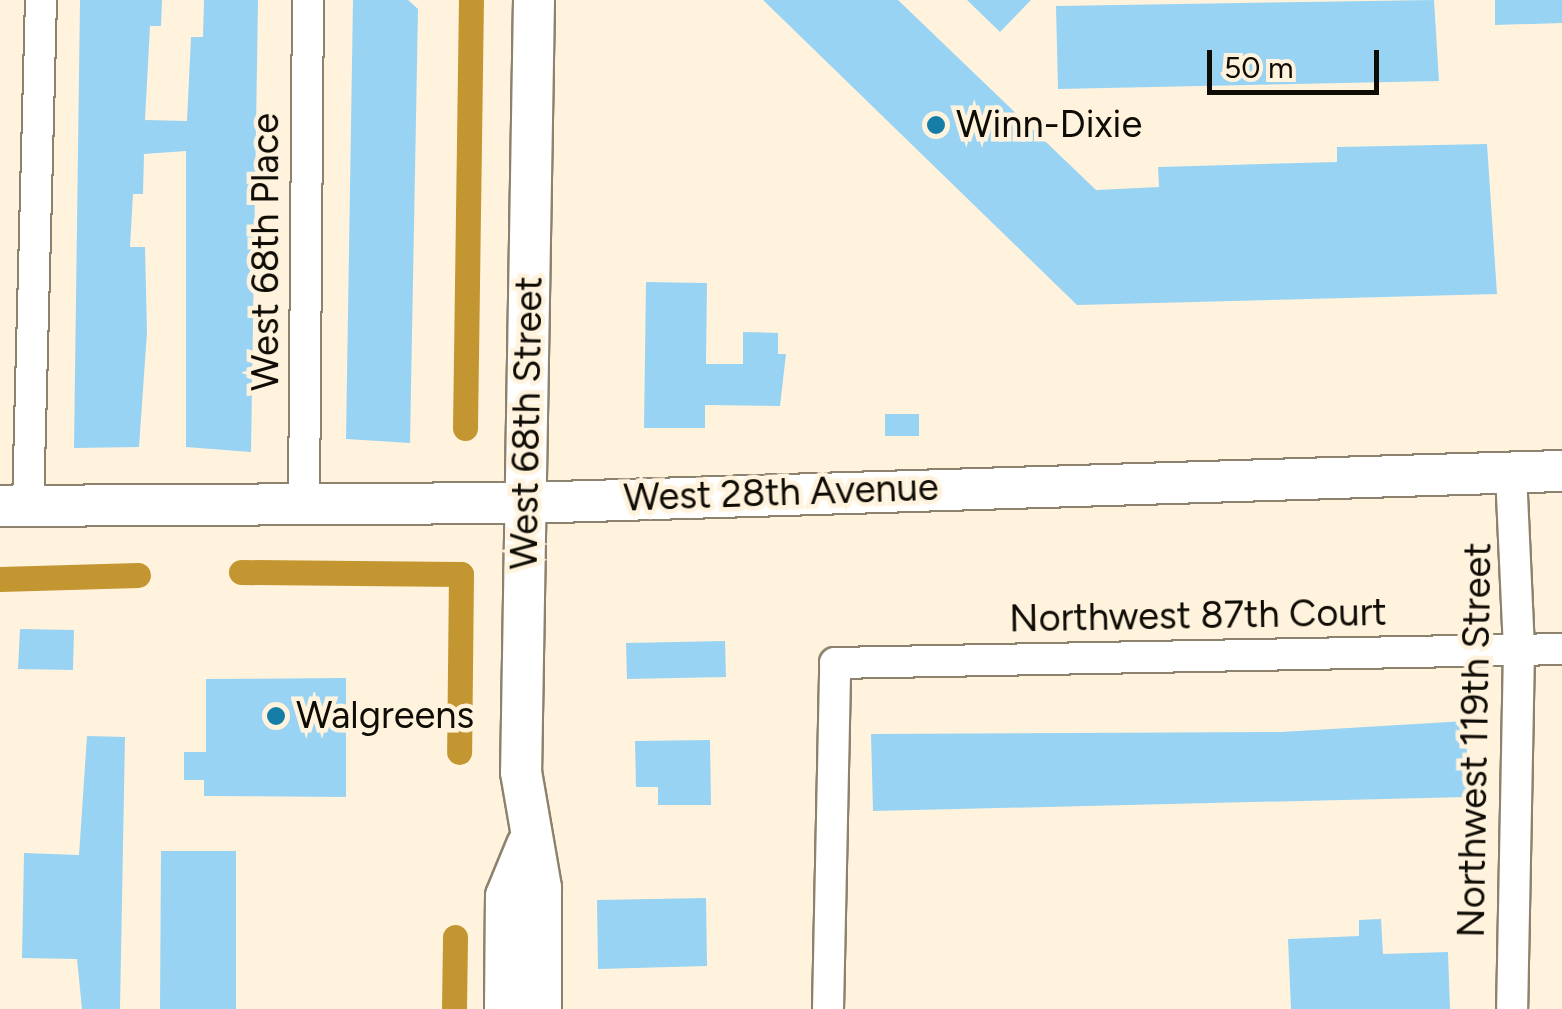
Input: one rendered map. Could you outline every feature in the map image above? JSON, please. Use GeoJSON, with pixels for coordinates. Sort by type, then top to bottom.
{"type":"FeatureCollection","features":[{"type":"Feature","properties":{"kind":"main road","name":"West 68th Street"},"geometry":{"type":"LineString","coordinates":[[534,0],[526,503],[527,845],[541,888],[540,1009]]}},
{"type":"Feature","properties":{"kind":"main road","name":"West 28th Avenue"},"geometry":{"type":"LineString","coordinates":[[14,505],[526,503],[1562,472]]}},
{"type":"Feature","properties":{"kind":"main road","name":"West 68th Street"},"geometry":{"type":"LineString","coordinates":[[505,1009],[506,896],[527,845]]}},
{"type":"Feature","properties":{"kind":"street"},"geometry":{"type":"LineString","coordinates":[[14,505],[40,0]]}},
{"type":"Feature","properties":{"kind":"street","name":"West 68th Place"},"geometry":{"type":"LineString","coordinates":[[304,504],[308,0]]}},
{"type":"Feature","properties":{"kind":"street","name":"Northwest 119th Street"},"geometry":{"type":"LineString","coordinates":[[1511,473],[1518,650],[1512,1009]]}},
{"type":"Feature","properties":{"kind":"street","name":"Northwest 87th Court"},"geometry":{"type":"LineString","coordinates":[[828,1009],[835,663],[1562,649]]}},
{"type":"Feature","properties":{"kind":"building"},"geometry":{"type":"Polygon","coordinates":[[[80,0],[162,0],[161,26],[150,26],[145,120],[187,121],[191,37],[203,37],[204,0],[258,0],[251,452],[186,447],[186,151],[144,154],[143,194],[133,194],[130,247],[145,247],[147,332],[139,447],[74,448],[80,0]]]}},
{"type":"Feature","properties":{"kind":"building"},"geometry":{"type":"Polygon","coordinates":[[[353,0],[408,0],[418,9],[410,443],[346,439],[353,0]]]}},
{"type":"Feature","properties":{"kind":"building"},"geometry":{"type":"Polygon","coordinates":[[[763,0],[898,0],[1096,190],[1159,187],[1158,167],[1337,162],[1337,147],[1487,144],[1497,294],[1077,305],[763,0]]]}},
{"type":"Feature","properties":{"kind":"building"},"geometry":{"type":"Polygon","coordinates":[[[967,0],[1031,0],[1000,32],[967,0]]]}},
{"type":"Feature","properties":{"kind":"building"},"geometry":{"type":"Polygon","coordinates":[[[1434,0],[1439,81],[1058,89],[1056,6],[1434,0]]]}},
{"type":"Feature","properties":{"kind":"building"},"geometry":{"type":"Polygon","coordinates":[[[1495,0],[1562,0],[1562,23],[1495,25],[1495,0]]]}},
{"type":"Feature","properties":{"kind":"building"},"geometry":{"type":"Polygon","coordinates":[[[646,282],[707,283],[706,364],[743,364],[743,332],[778,333],[778,354],[786,354],[780,406],[705,405],[705,428],[644,428],[646,282]]]}},
{"type":"Feature","properties":{"kind":"building"},"geometry":{"type":"Polygon","coordinates":[[[885,414],[919,414],[919,436],[885,436],[885,414]]]}},
{"type":"Feature","properties":{"kind":"building"},"geometry":{"type":"Polygon","coordinates":[[[20,629],[74,630],[73,670],[18,669],[20,629]]]}},
{"type":"Feature","properties":{"kind":"building"},"geometry":{"type":"Polygon","coordinates":[[[725,641],[726,677],[627,679],[626,643],[725,641]]]}},
{"type":"Feature","properties":{"kind":"building","name":"Walgreens"},"geometry":{"type":"Polygon","coordinates":[[[346,678],[346,797],[204,796],[204,780],[184,780],[184,752],[206,752],[206,679],[346,678]]]}},
{"type":"Feature","properties":{"kind":"building"},"geometry":{"type":"Polygon","coordinates":[[[1466,721],[1468,797],[873,811],[871,734],[1281,732],[1466,721]]]}},
{"type":"Feature","properties":{"kind":"building"},"geometry":{"type":"Polygon","coordinates":[[[87,736],[125,737],[120,1009],[82,1009],[77,959],[22,958],[24,853],[79,855],[87,736]]]}},
{"type":"Feature","properties":{"kind":"building"},"geometry":{"type":"Polygon","coordinates":[[[710,740],[711,805],[658,805],[658,787],[636,787],[635,741],[710,740]]]}},
{"type":"Feature","properties":{"kind":"building"},"geometry":{"type":"Polygon","coordinates":[[[161,851],[236,851],[236,1009],[160,1009],[161,851]]]}},
{"type":"Feature","properties":{"kind":"building"},"geometry":{"type":"Polygon","coordinates":[[[706,898],[707,966],[598,969],[597,900],[706,898]]]}},
{"type":"Feature","properties":{"kind":"building"},"geometry":{"type":"Polygon","coordinates":[[[1381,919],[1383,954],[1448,952],[1450,1009],[1291,1009],[1288,939],[1359,936],[1359,920],[1381,919]]]}},
{"type":"Feature","properties":{"kind":"waterway"},"geometry":{"type":"LineString","coordinates":[[465,428],[471,0]]}},
{"type":"Feature","properties":{"kind":"waterway"},"geometry":{"type":"LineString","coordinates":[[241,572],[461,574],[459,752]]}},
{"type":"Feature","properties":{"kind":"waterway"},"geometry":{"type":"LineString","coordinates":[[0,579],[138,575]]}},
{"type":"Feature","properties":{"kind":"waterway"},"geometry":{"type":"LineString","coordinates":[[454,1009],[455,937]]}},
{"type":"Feature","properties":{"kind":"place","name":"Winn-Dixie"},"geometry":{"type":"Point","coordinates":[936,125]}},
{"type":"Feature","properties":{"kind":"place","name":"Walgreens"},"geometry":{"type":"Point","coordinates":[276,716]}}]}
